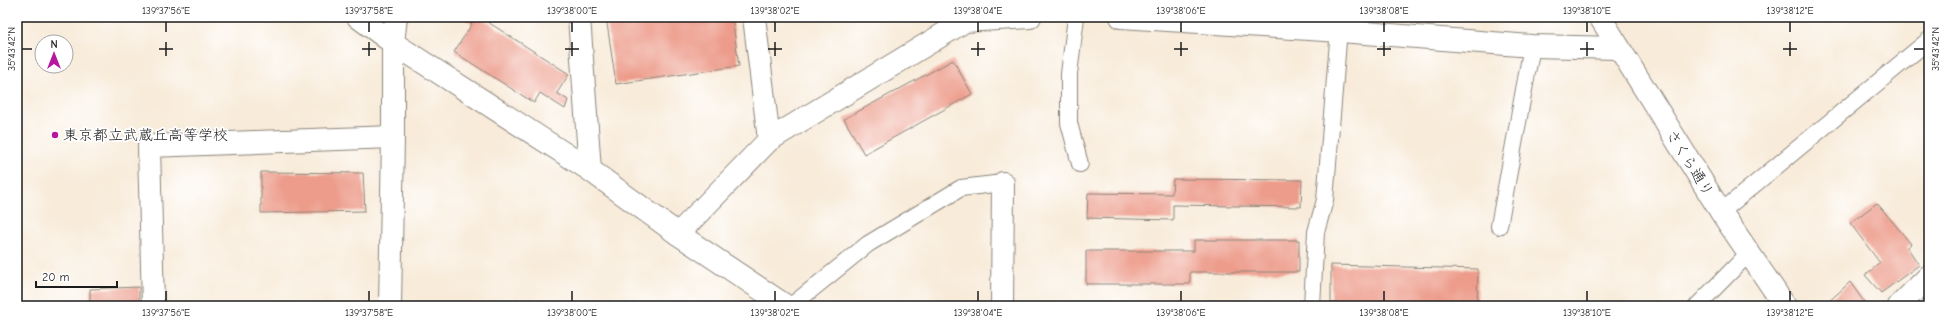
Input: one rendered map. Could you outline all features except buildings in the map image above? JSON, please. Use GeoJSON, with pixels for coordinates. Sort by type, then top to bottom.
{"type":"FeatureCollection","features":[{"type":"Feature","properties":{"kind":"street"},"geometry":{"type":"LineString","coordinates":[[358,17],[393,43],[590,170],[678,234],[786,306]]}},
{"type":"Feature","properties":{"kind":"street"},"geometry":{"type":"LineString","coordinates":[[390,306],[393,43],[396,17]]}},
{"type":"Feature","properties":{"kind":"street"},"geometry":{"type":"LineString","coordinates":[[579,17],[590,170]]}},
{"type":"Feature","properties":{"kind":"street"},"geometry":{"type":"LineString","coordinates":[[754,17],[769,140]]}},
{"type":"Feature","properties":{"kind":"street"},"geometry":{"type":"LineString","coordinates":[[678,234],[769,140],[965,21],[1030,17]]}},
{"type":"Feature","properties":{"kind":"street"},"geometry":{"type":"LineString","coordinates":[[1121,17],[1340,24],[1532,46],[1620,48]]}},
{"type":"Feature","properties":{"kind":"street","name":"さくら通り"},"geometry":{"type":"LineString","coordinates":[[1600,17],[1721,212],[1785,306]]}},
{"type":"Feature","properties":{"kind":"street"},"geometry":{"type":"LineString","coordinates":[[153,306],[149,146],[393,137]]}},
{"type":"Feature","properties":{"kind":"street"},"geometry":{"type":"LineString","coordinates":[[1002,306],[1003,183]]}},
{"type":"Feature","properties":{"kind":"street"},"geometry":{"type":"LineString","coordinates":[[1899,306],[1929,276]]}},
{"type":"Feature","properties":{"kind":"lane"},"geometry":{"type":"LineString","coordinates":[[1076,17],[1069,74],[1069,124],[1080,164]]}},
{"type":"Feature","properties":{"kind":"lane"},"geometry":{"type":"LineString","coordinates":[[1312,306],[1316,232],[1326,200],[1340,24]]}},
{"type":"Feature","properties":{"kind":"lane"},"geometry":{"type":"LineString","coordinates":[[1721,212],[1929,40]]}},
{"type":"Feature","properties":{"kind":"lane"},"geometry":{"type":"LineString","coordinates":[[1499,226],[1532,46]]}},
{"type":"Feature","properties":{"kind":"lane"},"geometry":{"type":"LineString","coordinates":[[791,306],[868,244],[961,188],[1003,183]]}},
{"type":"Feature","properties":{"kind":"lane"},"geometry":{"type":"LineString","coordinates":[[1697,306],[1749,253]]}},
{"type":"Feature","properties":{"kind":"place","name":"東京都立武蔵丘高等学校"},"geometry":{"type":"Point","coordinates":[55,135]}}]}
